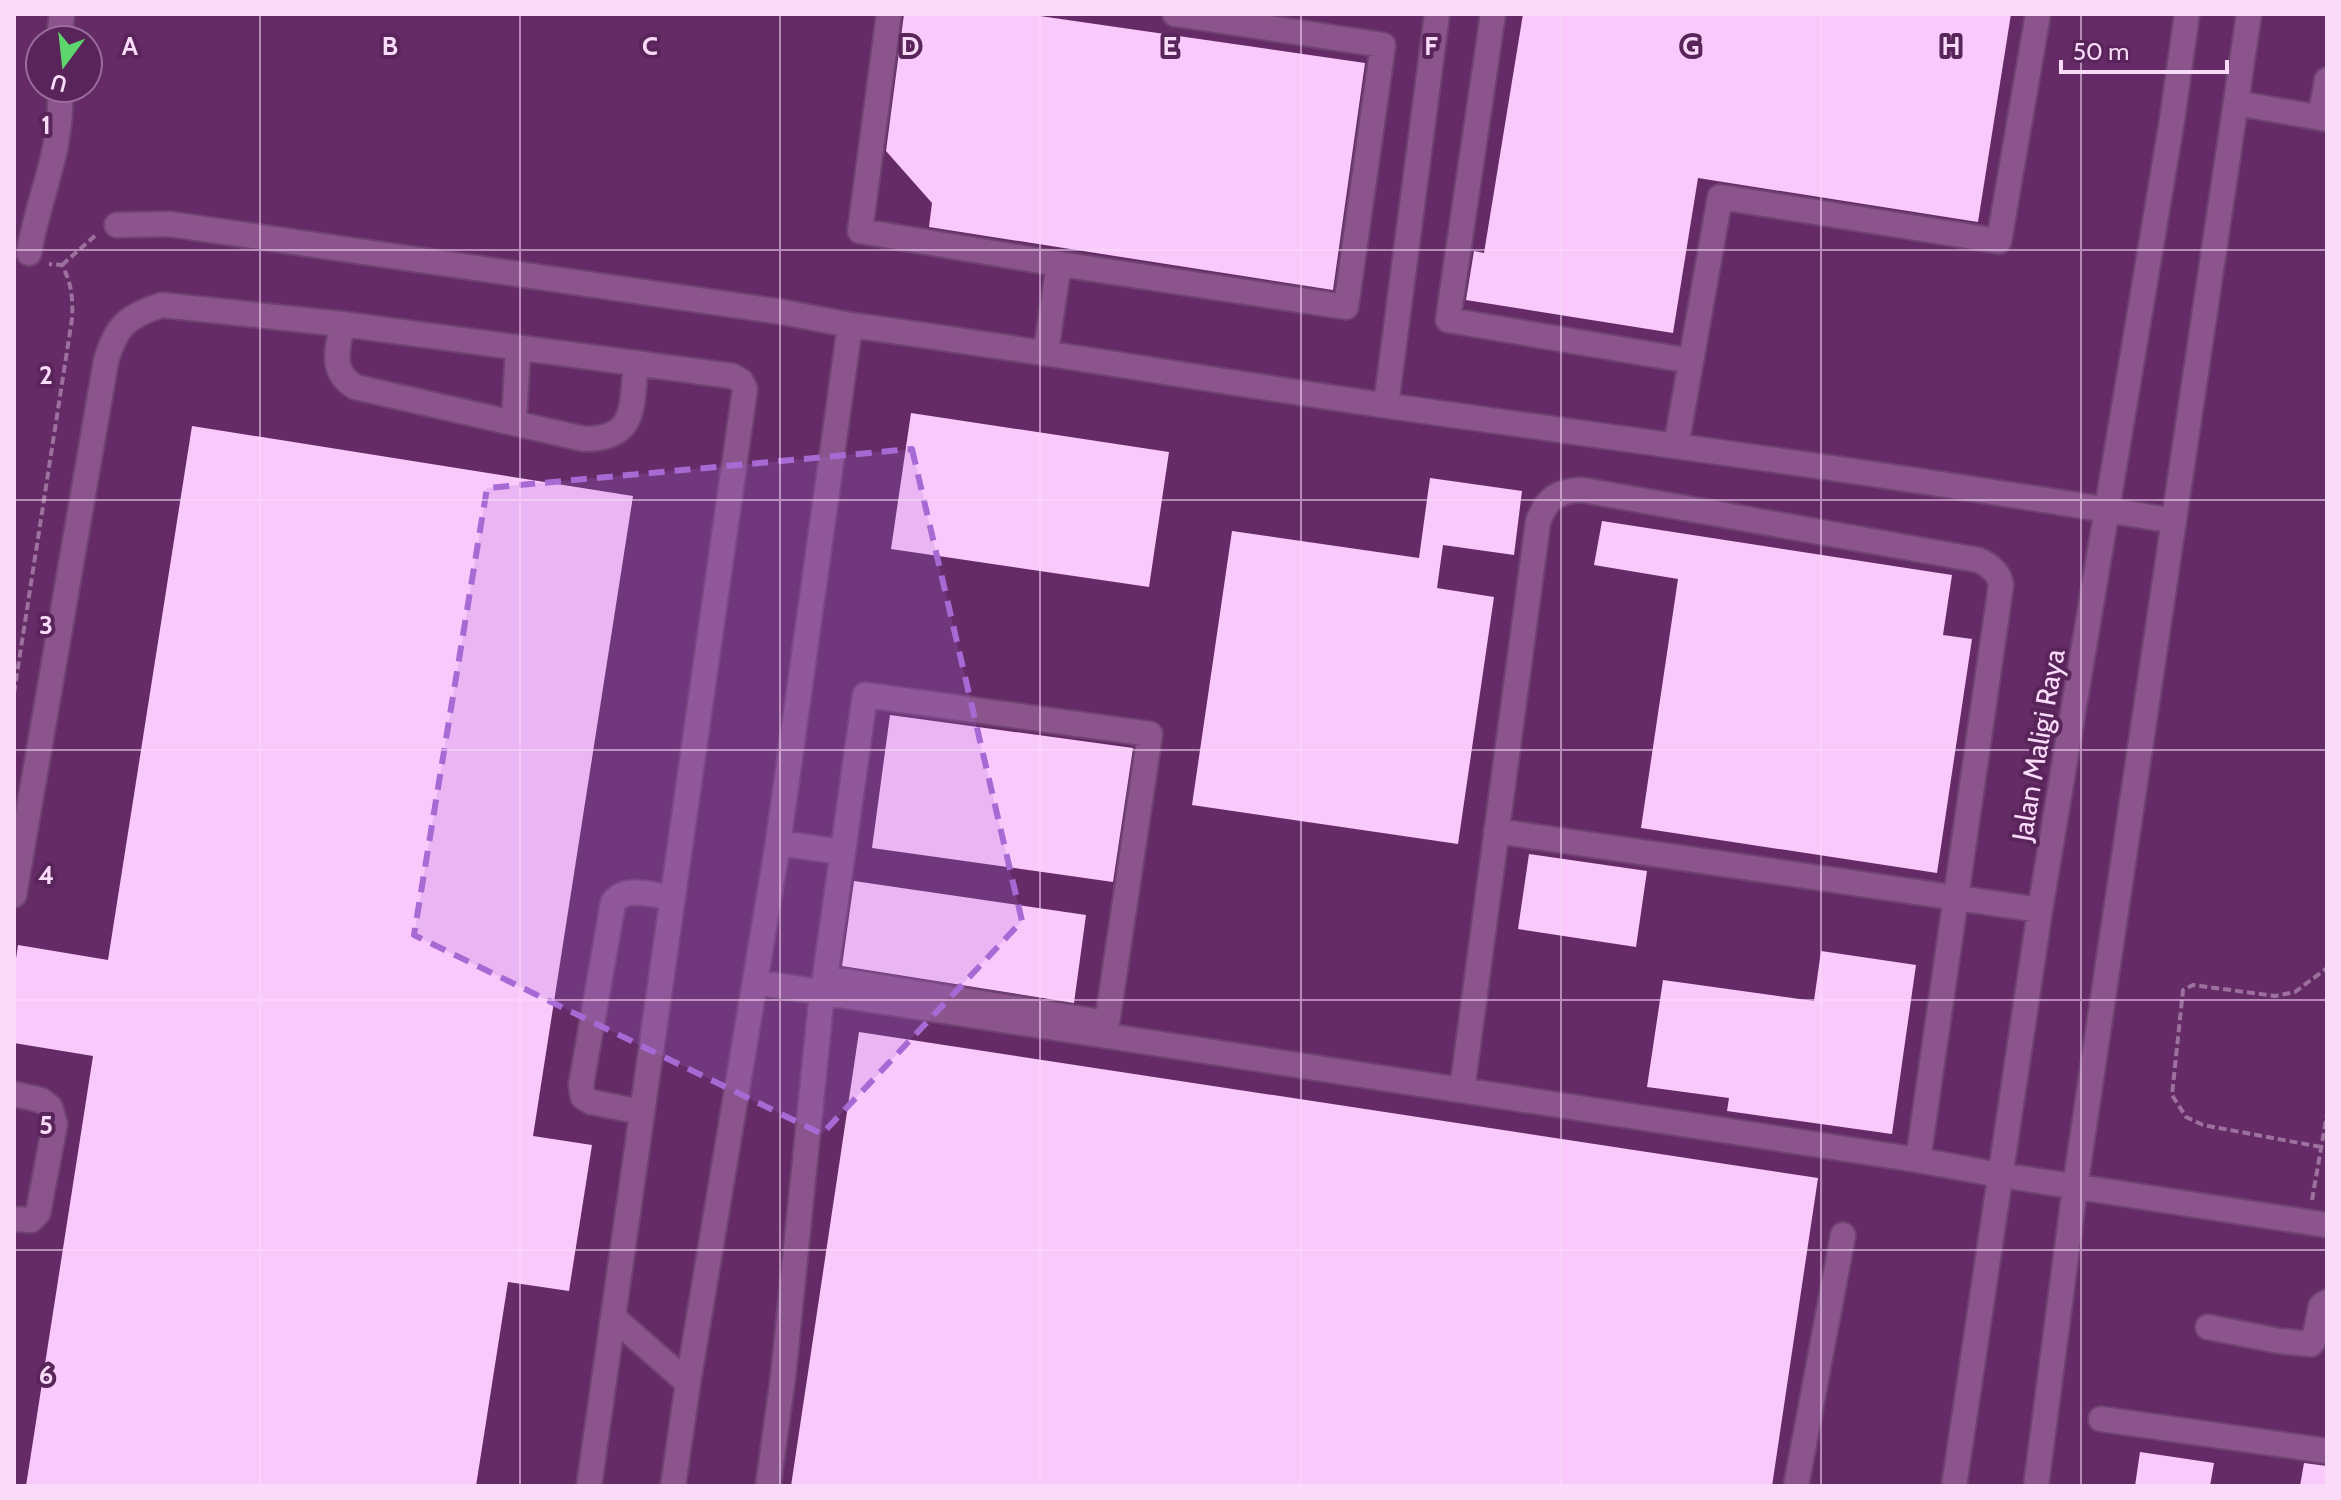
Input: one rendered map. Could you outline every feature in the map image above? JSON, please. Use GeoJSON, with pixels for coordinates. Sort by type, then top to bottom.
{"type":"FeatureCollection","features":[{"type":"Feature","properties":{"kind":"street"},"geometry":{"type":"LineString","coordinates":[[889,14],[860,231],[1346,307],[1383,45],[1175,14]]}},
{"type":"Feature","properties":{"kind":"street"},"geometry":{"type":"LineString","coordinates":[[1386,405],[1436,14]]}},
{"type":"Feature","properties":{"kind":"street"},"geometry":{"type":"LineString","coordinates":[[1493,14],[1448,320],[1691,361]]}},
{"type":"Feature","properties":{"kind":"street"},"geometry":{"type":"LineString","coordinates":[[1676,446],[1720,197],[1999,241],[2038,14]]}},
{"type":"Feature","properties":{"kind":"street","name":"Jalan Maligi Raya"},"geometry":{"type":"LineString","coordinates":[[1954,1486],[2040,910],[2187,14]]}},
{"type":"Feature","properties":{"kind":"street"},"geometry":{"type":"LineString","coordinates":[[2036,1486],[2075,1187],[2249,14]]}},
{"type":"Feature","properties":{"kind":"street"},"geometry":{"type":"LineString","coordinates":[[2236,103],[2324,118],[2327,80]]}},
{"type":"Feature","properties":{"kind":"street"},"geometry":{"type":"LineString","coordinates":[[29,253],[33,228],[57,150],[61,104]]}},
{"type":"Feature","properties":{"kind":"street"},"geometry":{"type":"LineString","coordinates":[[117,225],[169,224],[782,312],[850,325],[1046,351],[1386,405],[2174,521]]}},
{"type":"Feature","properties":{"kind":"street"},"geometry":{"type":"LineString","coordinates":[[1046,351],[1059,264]]}},
{"type":"Feature","properties":{"kind":"street"},"geometry":{"type":"LineString","coordinates":[[14,895],[106,361],[119,328],[140,312],[162,305],[342,324],[732,376],[741,381],[745,389],[589,1486]]}},
{"type":"Feature","properties":{"kind":"street"},"geometry":{"type":"LineString","coordinates":[[342,324],[337,366],[342,379],[355,387],[584,439],[607,439],[620,431],[630,416],[636,363]]}},
{"type":"Feature","properties":{"kind":"street"},"geometry":{"type":"LineString","coordinates":[[673,1486],[778,843],[850,325]]}},
{"type":"Feature","properties":{"kind":"street"},"geometry":{"type":"LineString","coordinates":[[514,421],[518,349]]}},
{"type":"Feature","properties":{"kind":"street"},"geometry":{"type":"LineString","coordinates":[[1462,1090],[1538,522],[1548,500],[1567,490],[1583,490],[1978,560],[1995,570],[2001,585],[1918,1160]]}},
{"type":"Feature","properties":{"kind":"street"},"geometry":{"type":"LineString","coordinates":[[865,695],[1150,734],[1107,1023],[825,978],[842,852],[865,695]]}},
{"type":"Feature","properties":{"kind":"street"},"geometry":{"type":"LineString","coordinates":[[1496,831],[1955,895],[2040,910]]}},
{"type":"Feature","properties":{"kind":"street"},"geometry":{"type":"LineString","coordinates":[[778,843],[842,852]]}},
{"type":"Feature","properties":{"kind":"street"},"geometry":{"type":"LineString","coordinates":[[641,1112],[591,1102],[583,1097],[581,1085],[613,903],[617,895],[625,892],[672,898]]}},
{"type":"Feature","properties":{"kind":"street"},"geometry":{"type":"LineString","coordinates":[[755,982],[2317,1224]]}},
{"type":"Feature","properties":{"kind":"street"},"geometry":{"type":"LineString","coordinates":[[768,1486],[783,1377],[822,993]]}},
{"type":"Feature","properties":{"kind":"street"},"geometry":{"type":"LineString","coordinates":[[14,1094],[41,1100],[50,1107],[55,1124],[38,1213],[31,1220],[15,1225]]}},
{"type":"Feature","properties":{"kind":"street"},"geometry":{"type":"LineString","coordinates":[[1796,1486],[1843,1235]]}},
{"type":"Feature","properties":{"kind":"street"},"geometry":{"type":"LineString","coordinates":[[2208,1327],[2311,1344],[2321,1306],[2327,1302]]}},
{"type":"Feature","properties":{"kind":"street"},"geometry":{"type":"LineString","coordinates":[[614,1318],[688,1383]]}},
{"type":"Feature","properties":{"kind":"street"},"geometry":{"type":"LineString","coordinates":[[2101,1419],[2327,1451]]}},
{"type":"Feature","properties":{"kind":"path"},"geometry":{"type":"LineString","coordinates":[[29,253],[44,264],[62,265],[93,237],[117,225]]}},
{"type":"Feature","properties":{"kind":"path"},"geometry":{"type":"LineString","coordinates":[[14,693],[72,319],[72,286],[62,265]]}},
{"type":"Feature","properties":{"kind":"path"},"geometry":{"type":"LineString","coordinates":[[2321,1147],[2203,1125],[2186,1117],[2172,1095],[2183,990],[2193,985],[2275,996],[2295,992],[2327,968]]}},
{"type":"Feature","properties":{"kind":"path"},"geometry":{"type":"LineString","coordinates":[[2317,1224],[2321,1147],[2327,1114]]}},
{"type":"Feature","properties":{"kind":"highlighted area"},"geometry":{"type":"Polygon","coordinates":[[[912,449],[1022,921],[822,1134],[414,935],[487,488],[912,449]]]}},
{"type":"Feature","properties":{"kind":"shaded area"},"geometry":{"type":"Polygon","coordinates":[[[14,14],[2327,14],[2327,1486],[14,1486],[14,14]]]}},
{"type":"Feature","properties":{"kind":"building"},"geometry":{"type":"Polygon","coordinates":[[[904,14],[1026,14],[1365,63],[1333,290],[929,227],[932,203],[886,151],[904,14]]]}},
{"type":"Feature","properties":{"kind":"building"},"geometry":{"type":"Polygon","coordinates":[[[1523,14],[2011,14],[1978,222],[1698,178],[1673,333],[1466,300],[1474,251],[1484,253],[1523,14]]]}},
{"type":"Feature","properties":{"kind":"building"},"geometry":{"type":"Polygon","coordinates":[[[911,413],[1169,452],[1149,587],[891,549],[911,413]]]}},
{"type":"Feature","properties":{"kind":"building"},"geometry":{"type":"Polygon","coordinates":[[[192,426],[633,496],[533,1136],[592,1145],[569,1291],[508,1282],[476,1486],[26,1486],[93,1056],[14,1043],[14,972],[18,945],[108,960],[192,426]]]}},
{"type":"Feature","properties":{"kind":"building"},"geometry":{"type":"Polygon","coordinates":[[[1430,478],[1522,491],[1514,555],[1443,545],[1437,588],[1494,597],[1458,844],[1192,805],[1232,531],[1419,558],[1430,478]]]}},
{"type":"Feature","properties":{"kind":"building"},"geometry":{"type":"Polygon","coordinates":[[[1602,521],[1952,575],[1943,635],[1972,639],[1937,873],[1641,828],[1678,579],[1594,565],[1602,521]]]}},
{"type":"Feature","properties":{"kind":"building"},"geometry":{"type":"Polygon","coordinates":[[[890,715],[1133,748],[1113,882],[872,848],[890,715]]]}},
{"type":"Feature","properties":{"kind":"building"},"geometry":{"type":"Polygon","coordinates":[[[1529,854],[1647,871],[1636,947],[1518,929],[1529,854]]]}},
{"type":"Feature","properties":{"kind":"building"},"geometry":{"type":"Polygon","coordinates":[[[854,881],[1086,915],[1074,1003],[842,966],[854,881]]]}},
{"type":"Feature","properties":{"kind":"building"},"geometry":{"type":"Polygon","coordinates":[[[1821,951],[1916,965],[1892,1134],[1727,1111],[1729,1098],[1647,1087],[1663,980],[1814,1001],[1821,951]]]}},
{"type":"Feature","properties":{"kind":"building"},"geometry":{"type":"Polygon","coordinates":[[[859,1032],[1818,1178],[1772,1486],[791,1486],[859,1032]]]}},
{"type":"Feature","properties":{"kind":"building"},"geometry":{"type":"Polygon","coordinates":[[[2140,1452],[2214,1463],[2210,1486],[2135,1486],[2140,1452]]]}},
{"type":"Feature","properties":{"kind":"building"},"geometry":{"type":"Polygon","coordinates":[[[2304,1463],[2327,1466],[2327,1486],[2300,1486],[2304,1463]]]}}]}
